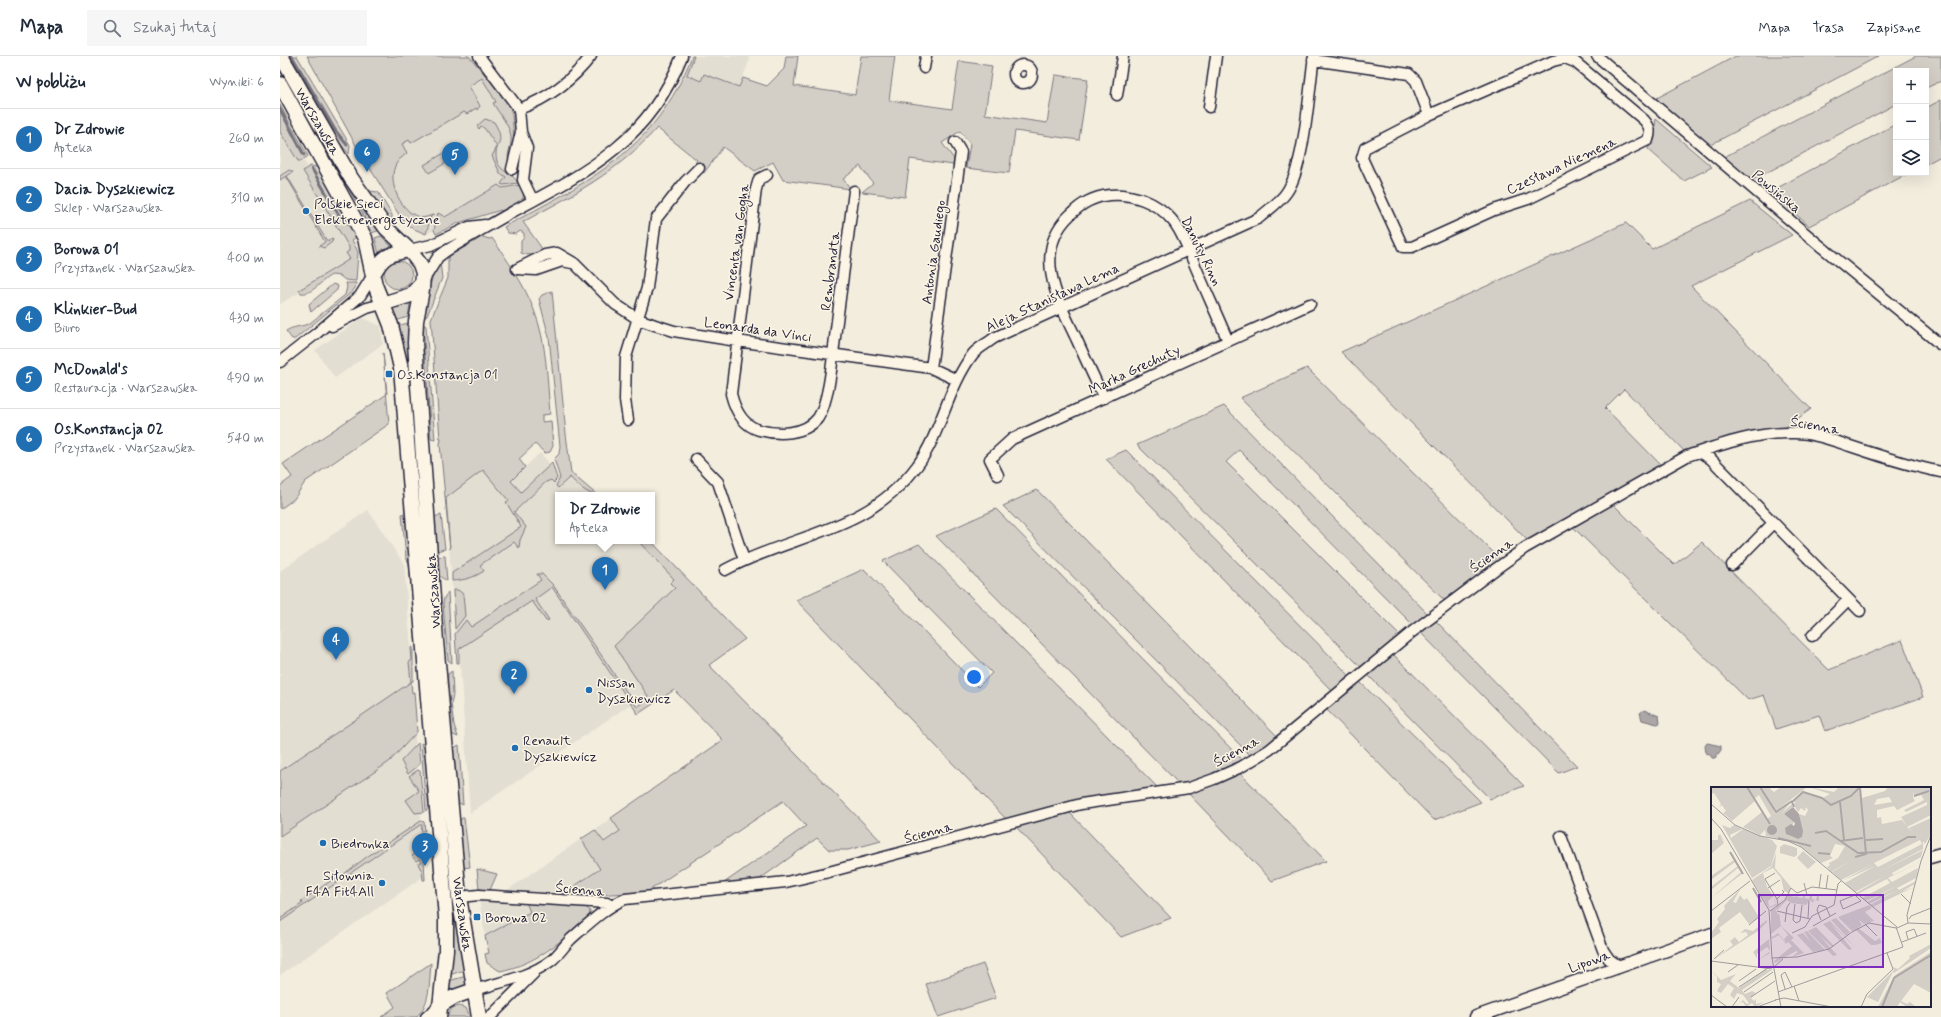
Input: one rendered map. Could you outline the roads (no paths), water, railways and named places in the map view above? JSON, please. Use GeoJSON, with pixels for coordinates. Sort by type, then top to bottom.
{"type":"FeatureCollection","features":[{"type":"Feature","properties":{"kind":"main road","name":"Warszawska"},"geometry":{"type":"LineString","coordinates":[[281,56],[351,178],[386,228],[409,250]]}},
{"type":"Feature","properties":{"kind":"main road","name":"Warszawska"},"geometry":{"type":"LineString","coordinates":[[280,84],[365,238],[373,275]]}},
{"type":"Feature","properties":{"kind":"main road"},"geometry":{"type":"LineString","coordinates":[[409,250],[422,268],[422,283],[411,295],[382,304],[373,275],[379,263],[384,258],[392,254],[409,250]]}},
{"type":"Feature","properties":{"kind":"main road","name":"Warszawska"},"geometry":{"type":"LineString","coordinates":[[422,283],[416,320],[416,343],[437,647],[459,897],[479,1017]]}},
{"type":"Feature","properties":{"kind":"main road","name":"Warszawska"},"geometry":{"type":"LineString","coordinates":[[382,304],[391,325],[399,353],[446,918],[446,950],[439,1011]]}},
{"type":"Feature","properties":{"kind":"main road"},"geometry":{"type":"LineString","coordinates":[[439,1011],[454,997],[474,990]]}},
{"type":"Feature","properties":{"kind":"street"},"geometry":{"type":"LineString","coordinates":[[479,56],[519,109],[521,132],[527,148],[523,180],[533,201]]}},
{"type":"Feature","properties":{"kind":"street"},"geometry":{"type":"LineString","coordinates":[[519,109],[534,104],[569,80],[591,56]]}},
{"type":"Feature","properties":{"kind":"street","name":"Warszawska"},"geometry":{"type":"LineString","coordinates":[[422,283],[438,256],[489,224],[590,169],[626,141],[644,121],[662,96],[682,56]]}},
{"type":"Feature","properties":{"kind":"street"},"geometry":{"type":"LineString","coordinates":[[924,68],[926,56]]}},
{"type":"Feature","properties":{"kind":"street"},"geometry":{"type":"LineString","coordinates":[[1117,95],[1123,56]]}},
{"type":"Feature","properties":{"kind":"street"},"geometry":{"type":"LineString","coordinates":[[1209,107],[1216,56]]}},
{"type":"Feature","properties":{"kind":"street","name":"Powsińska"},"geometry":{"type":"LineString","coordinates":[[1597,56],[1818,244],[1941,345]]}},
{"type":"Feature","properties":{"kind":"street"},"geometry":{"type":"LineString","coordinates":[[1314,58],[1409,74],[1416,81],[1429,115]]}},
{"type":"Feature","properties":{"kind":"street","name":"Aleja Stanisława Lema"},"geometry":{"type":"LineString","coordinates":[[725,570],[744,560],[824,532],[864,514],[892,493],[917,466],[938,428],[957,380],[974,353],[994,338],[1260,218],[1286,194],[1295,177],[1301,153],[1314,58]]}},
{"type":"Feature","properties":{"kind":"street","name":"Czesława Niemena"},"geometry":{"type":"LineString","coordinates":[[1565,58],[1576,62],[1644,120],[1649,126],[1650,134],[1648,140],[1582,171],[1560,184],[1528,198],[1494,210],[1407,248],[1400,244],[1362,158],[1365,148],[1429,115],[1553,61],[1565,58]]}},
{"type":"Feature","properties":{"kind":"street"},"geometry":{"type":"LineString","coordinates":[[512,169],[521,132]]}},
{"type":"Feature","properties":{"kind":"street","name":"Antonia Gaudiego"},"geometry":{"type":"LineString","coordinates":[[931,368],[961,152],[955,142]]}},
{"type":"Feature","properties":{"kind":"street"},"geometry":{"type":"LineString","coordinates":[[628,420],[625,400],[626,358],[647,288],[656,219],[685,182],[699,168]]}},
{"type":"Feature","properties":{"kind":"street","name":"Vincenta van Gogha"},"geometry":{"type":"LineString","coordinates":[[737,341],[756,189],[759,179],[767,175]]}},
{"type":"Feature","properties":{"kind":"street","name":"Rembrandta"},"geometry":{"type":"LineString","coordinates":[[833,354],[854,191]]}},
{"type":"Feature","properties":{"kind":"street","name":"Danuty Rinn"},"geometry":{"type":"LineString","coordinates":[[1104,398],[1061,307],[1053,284],[1051,267],[1054,237],[1063,222],[1089,200],[1118,194],[1132,195],[1162,210],[1173,220],[1189,251],[1228,341]]}},
{"type":"Feature","properties":{"kind":"street","name":"Warszawska"},"geometry":{"type":"LineString","coordinates":[[409,250],[437,242],[470,227],[489,224]]}},
{"type":"Feature","properties":{"kind":"street","name":"Leonarda da Vinci"},"geometry":{"type":"LineString","coordinates":[[574,263],[615,304],[638,319],[674,331],[931,368],[957,380]]}},
{"type":"Feature","properties":{"kind":"street"},"geometry":{"type":"LineString","coordinates":[[280,362],[360,296],[373,275]]}},
{"type":"Feature","properties":{"kind":"street"},"geometry":{"type":"LineString","coordinates":[[317,333],[367,308],[382,304]]}},
{"type":"Feature","properties":{"kind":"street","name":"Marka Grechuty"},"geometry":{"type":"LineString","coordinates":[[998,475],[990,459],[1012,439],[1310,304]]}},
{"type":"Feature","properties":{"kind":"street"},"geometry":{"type":"LineString","coordinates":[[737,341],[731,394],[735,409],[746,423],[758,430],[773,433],[790,433],[806,427],[817,419],[824,406],[833,354]]}},
{"type":"Feature","properties":{"kind":"street","name":"Ścienna"},"geometry":{"type":"LineString","coordinates":[[459,897],[479,895],[607,903],[612,906],[625,899],[786,882],[833,871],[1081,804],[1189,788],[1214,780],[1241,767],[1269,750],[1412,632],[1473,584],[1525,548],[1687,456],[1751,436],[1795,433],[1823,438],[1918,468],[1941,472]]}},
{"type":"Feature","properties":{"kind":"street"},"geometry":{"type":"LineString","coordinates":[[1700,452],[1711,459],[1772,524],[1860,611]]}},
{"type":"Feature","properties":{"kind":"street"},"geometry":{"type":"LineString","coordinates":[[696,459],[718,482],[744,560]]}},
{"type":"Feature","properties":{"kind":"street"},"geometry":{"type":"LineString","coordinates":[[1732,565],[1772,524]]}},
{"type":"Feature","properties":{"kind":"street"},"geometry":{"type":"LineString","coordinates":[[1812,636],[1848,600]]}},
{"type":"Feature","properties":{"kind":"street"},"geometry":{"type":"LineString","coordinates":[[1561,836],[1603,950],[1609,959],[1619,966]]}},
{"type":"Feature","properties":{"kind":"street"},"geometry":{"type":"LineString","coordinates":[[1931,857],[1941,854]]}},
{"type":"Feature","properties":{"kind":"street"},"geometry":{"type":"LineString","coordinates":[[490,1017],[539,969],[553,959],[570,940],[612,906]]}},
{"type":"Feature","properties":{"kind":"street","name":"Lipowa"},"geometry":{"type":"LineString","coordinates":[[1476,1017],[1711,934]]}},
{"type":"Feature","properties":{"kind":"street"},"geometry":{"type":"LineString","coordinates":[[474,990],[520,977],[539,969]]}},
{"type":"Feature","properties":{"kind":"street"},"geometry":{"type":"LineString","coordinates":[[426,1017],[439,1011]]}},
{"type":"Feature","properties":{"kind":"waterway"},"geometry":{"type":"LineString","coordinates":[[292,56],[335,130],[347,145]]}},
{"type":"Feature","properties":{"kind":"waterway"},"geometry":{"type":"LineString","coordinates":[[280,109],[304,155]]}},
{"type":"Feature","properties":{"kind":"waterway"},"geometry":{"type":"LineString","coordinates":[[312,169],[340,217]]}},
{"type":"Feature","properties":{"kind":"place","name":"Os.Konstancja 02"},"geometry":{"type":"Point","coordinates":[367,172]}},
{"type":"Feature","properties":{"kind":"place","name":"McDonald's"},"geometry":{"type":"Point","coordinates":[455,175]}},
{"type":"Feature","properties":{"kind":"place","name":"Polskie Sieci Elektroenergetyczne"},"geometry":{"type":"Point","coordinates":[306,211]}},
{"type":"Feature","properties":{"kind":"place","name":"Os.Konstancja 01"},"geometry":{"type":"Point","coordinates":[389,374]}},
{"type":"Feature","properties":{"kind":"place","name":"Dr Zdrowie"},"geometry":{"type":"Point","coordinates":[605,590]}},
{"type":"Feature","properties":{"kind":"place","name":"Klinkier-Bud"},"geometry":{"type":"Point","coordinates":[336,660]}},
{"type":"Feature","properties":{"kind":"place","name":"Nissan Dyszkiewicz"},"geometry":{"type":"Point","coordinates":[589,690]}},
{"type":"Feature","properties":{"kind":"place","name":"Dacia Dyszkiewicz"},"geometry":{"type":"Point","coordinates":[514,694]}},
{"type":"Feature","properties":{"kind":"place","name":"Renault Dyszkiewicz"},"geometry":{"type":"Point","coordinates":[515,748]}},
{"type":"Feature","properties":{"kind":"place","name":"Biedronka"},"geometry":{"type":"Point","coordinates":[323,843]}},
{"type":"Feature","properties":{"kind":"place","name":"Borowa 01"},"geometry":{"type":"Point","coordinates":[425,866]}},
{"type":"Feature","properties":{"kind":"place","name":"Siłownia F4A Fit4All"},"geometry":{"type":"Point","coordinates":[382,883]}},
{"type":"Feature","properties":{"kind":"place","name":"Borowa 02"},"geometry":{"type":"Point","coordinates":[477,917]}}]}
